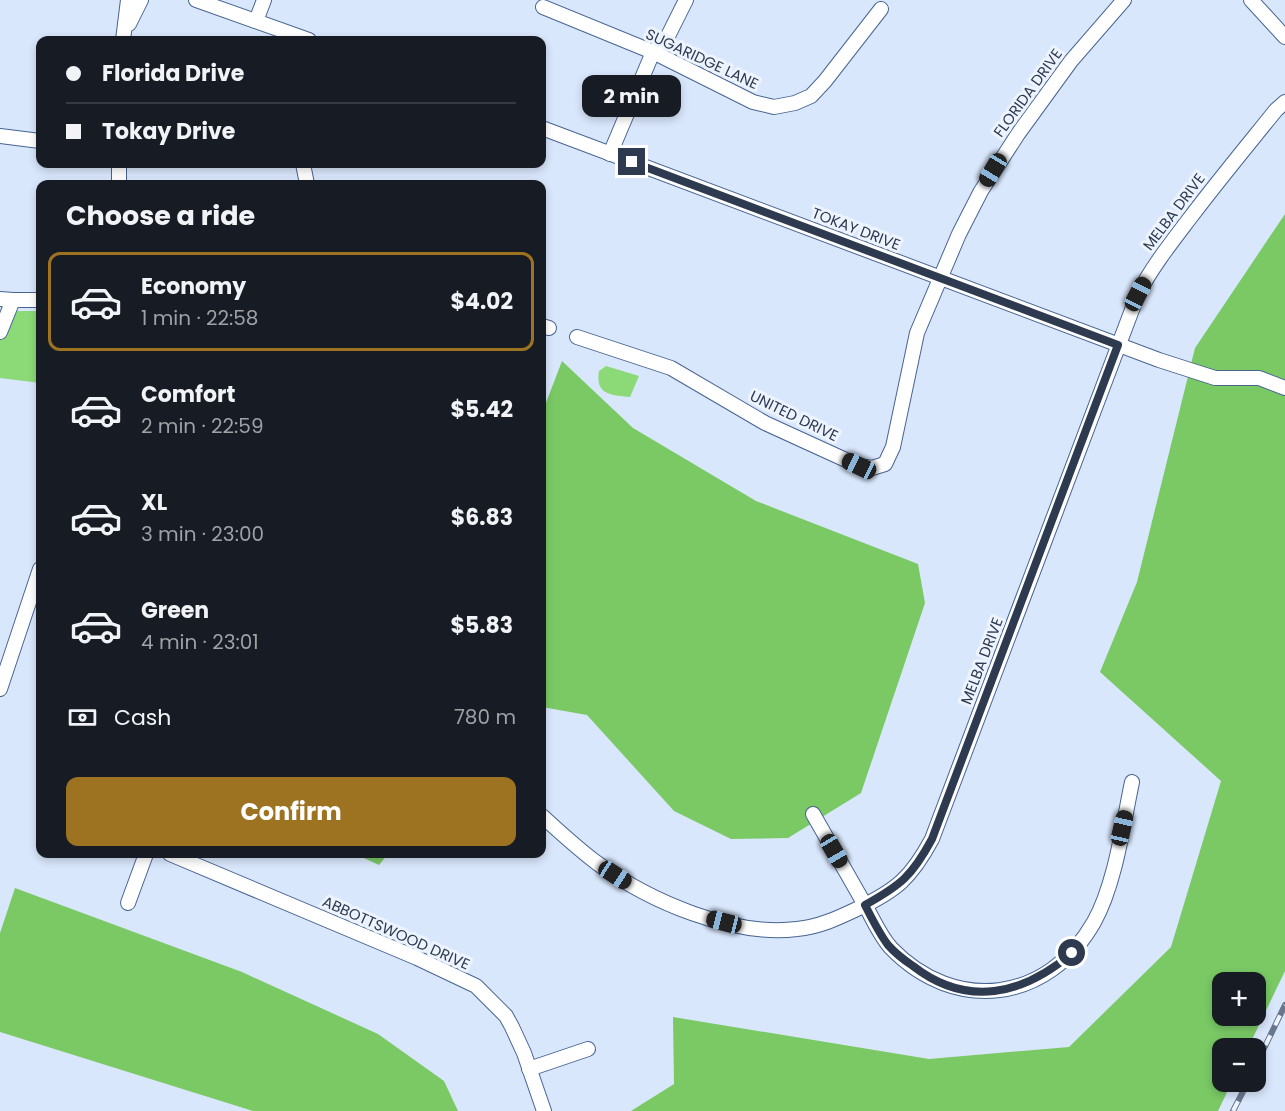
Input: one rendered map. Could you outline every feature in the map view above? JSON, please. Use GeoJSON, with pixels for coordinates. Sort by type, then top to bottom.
{"type":"FeatureCollection","features":[{"type":"Feature","properties":{"kind":"street"},"geometry":{"type":"LineString","coordinates":[[124,36],[128,0]]}},
{"type":"Feature","properties":{"kind":"street"},"geometry":{"type":"LineString","coordinates":[[125,36],[141,0]]}},
{"type":"Feature","properties":{"kind":"street"},"geometry":{"type":"LineString","coordinates":[[196,0],[298,36]]}},
{"type":"Feature","properties":{"kind":"street"},"geometry":{"type":"LineString","coordinates":[[256,21],[264,0]]}},
{"type":"Feature","properties":{"kind":"street"},"geometry":{"type":"LineString","coordinates":[[610,154],[653,52],[667,38],[686,0]]}},
{"type":"Feature","properties":{"kind":"street","name":"FLORIDA DRIVE"},"geometry":{"type":"LineString","coordinates":[[940,278],[959,234],[993,170],[1071,61],[1124,0]]}},
{"type":"Feature","properties":{"kind":"street"},"geometry":{"type":"LineString","coordinates":[[1251,0],[1285,37]]}},
{"type":"Feature","properties":{"kind":"street","name":"SUGARIDGE LANE"},"geometry":{"type":"LineString","coordinates":[[543,8],[653,52],[753,102],[774,107],[795,104],[811,96],[881,9]]}},
{"type":"Feature","properties":{"kind":"street","name":"MELBA DRIVE"},"geometry":{"type":"LineString","coordinates":[[546,819],[597,863],[634,887],[703,917],[745,928],[772,931],[818,926],[865,905],[905,879],[915,868],[932,839],[1138,294],[1162,255],[1230,166],[1285,102]]}},
{"type":"Feature","properties":{"kind":"street","name":"TOKAY DRIVE"},"geometry":{"type":"LineString","coordinates":[[546,130],[1159,360],[1215,378],[1259,378],[1285,388]]}},
{"type":"Feature","properties":{"kind":"street"},"geometry":{"type":"LineString","coordinates":[[0,136],[36,140]]}},
{"type":"Feature","properties":{"kind":"street","name":"UNITED DRIVE"},"geometry":{"type":"LineString","coordinates":[[577,337],[671,368],[765,423],[859,466],[872,468],[885,464],[893,447],[916,333],[940,278]]}},
{"type":"Feature","properties":{"kind":"street"},"geometry":{"type":"LineString","coordinates":[[0,332],[6,300],[36,300]]}},
{"type":"Feature","properties":{"kind":"street"},"geometry":{"type":"LineString","coordinates":[[0,689],[36,581]]}},
{"type":"Feature","properties":{"kind":"street"},"geometry":{"type":"LineString","coordinates":[[813,814],[889,946],[921,973],[939,982],[961,989],[983,992],[1001,991],[1038,978],[1057,966],[1083,940],[1102,906],[1112,874],[1132,782]]}},
{"type":"Feature","properties":{"kind":"street"},"geometry":{"type":"LineString","coordinates":[[128,903],[145,858]]}},
{"type":"Feature","properties":{"kind":"street","name":"ABBOTTSWOOD DRIVE"},"geometry":{"type":"LineString","coordinates":[[180,858],[417,958],[476,986],[506,1016],[524,1053],[544,1111]]}},
{"type":"Feature","properties":{"kind":"street"},"geometry":{"type":"LineString","coordinates":[[529,1069],[588,1048]]}},
{"type":"Feature","properties":{"kind":"green space"},"geometry":{"type":"Polygon","coordinates":[[[1285,214],[1285,971],[1266,1011],[1266,972],[1212,972],[1212,1026],[1259,1026],[1253,1038],[1212,1038],[1212,1092],[1227,1092],[1218,1111],[631,1111],[674,1084],[673,1017],[929,1059],[1069,1047],[1171,947],[1221,781],[1100,672],[1137,582],[1195,348],[1285,214]]]}},
{"type":"Feature","properties":{"kind":"green space"},"geometry":{"type":"Polygon","coordinates":[[[0,311],[36,311],[36,382],[0,378],[0,311]]]}},
{"type":"Feature","properties":{"kind":"green space"},"geometry":{"type":"Polygon","coordinates":[[[562,361],[633,428],[756,501],[918,564],[925,603],[861,793],[788,838],[731,839],[674,811],[587,715],[546,708],[546,403],[562,361]]]}},
{"type":"Feature","properties":{"kind":"green space"},"geometry":{"type":"Polygon","coordinates":[[[606,366],[639,376],[630,397],[611,394],[602,389],[598,379],[599,371],[606,366]]]}},
{"type":"Feature","properties":{"kind":"green space"},"geometry":{"type":"Polygon","coordinates":[[[364,858],[385,858],[379,865],[364,858]]]}},
{"type":"Feature","properties":{"kind":"green space"},"geometry":{"type":"Polygon","coordinates":[[[15,888],[242,972],[378,1034],[444,1081],[458,1111],[253,1111],[0,1032],[0,933],[15,888]]]}},
{"type":"Feature","properties":{"kind":"railway"},"geometry":{"type":"LineString","coordinates":[[1266,1044],[1285,1005]]}},
{"type":"Feature","properties":{"kind":"railway"},"geometry":{"type":"LineString","coordinates":[[1233,1111],[1243,1092]]}},
{"type":"Feature","properties":{"kind":"route"},"geometry":{"type":"LineString","coordinates":[[632,162],[1118,345],[932,839],[915,868],[905,879],[865,905],[889,946],[904,960],[921,973],[961,989],[983,992],[1001,991],[1020,985],[1038,978],[1072,953]]}}]}
